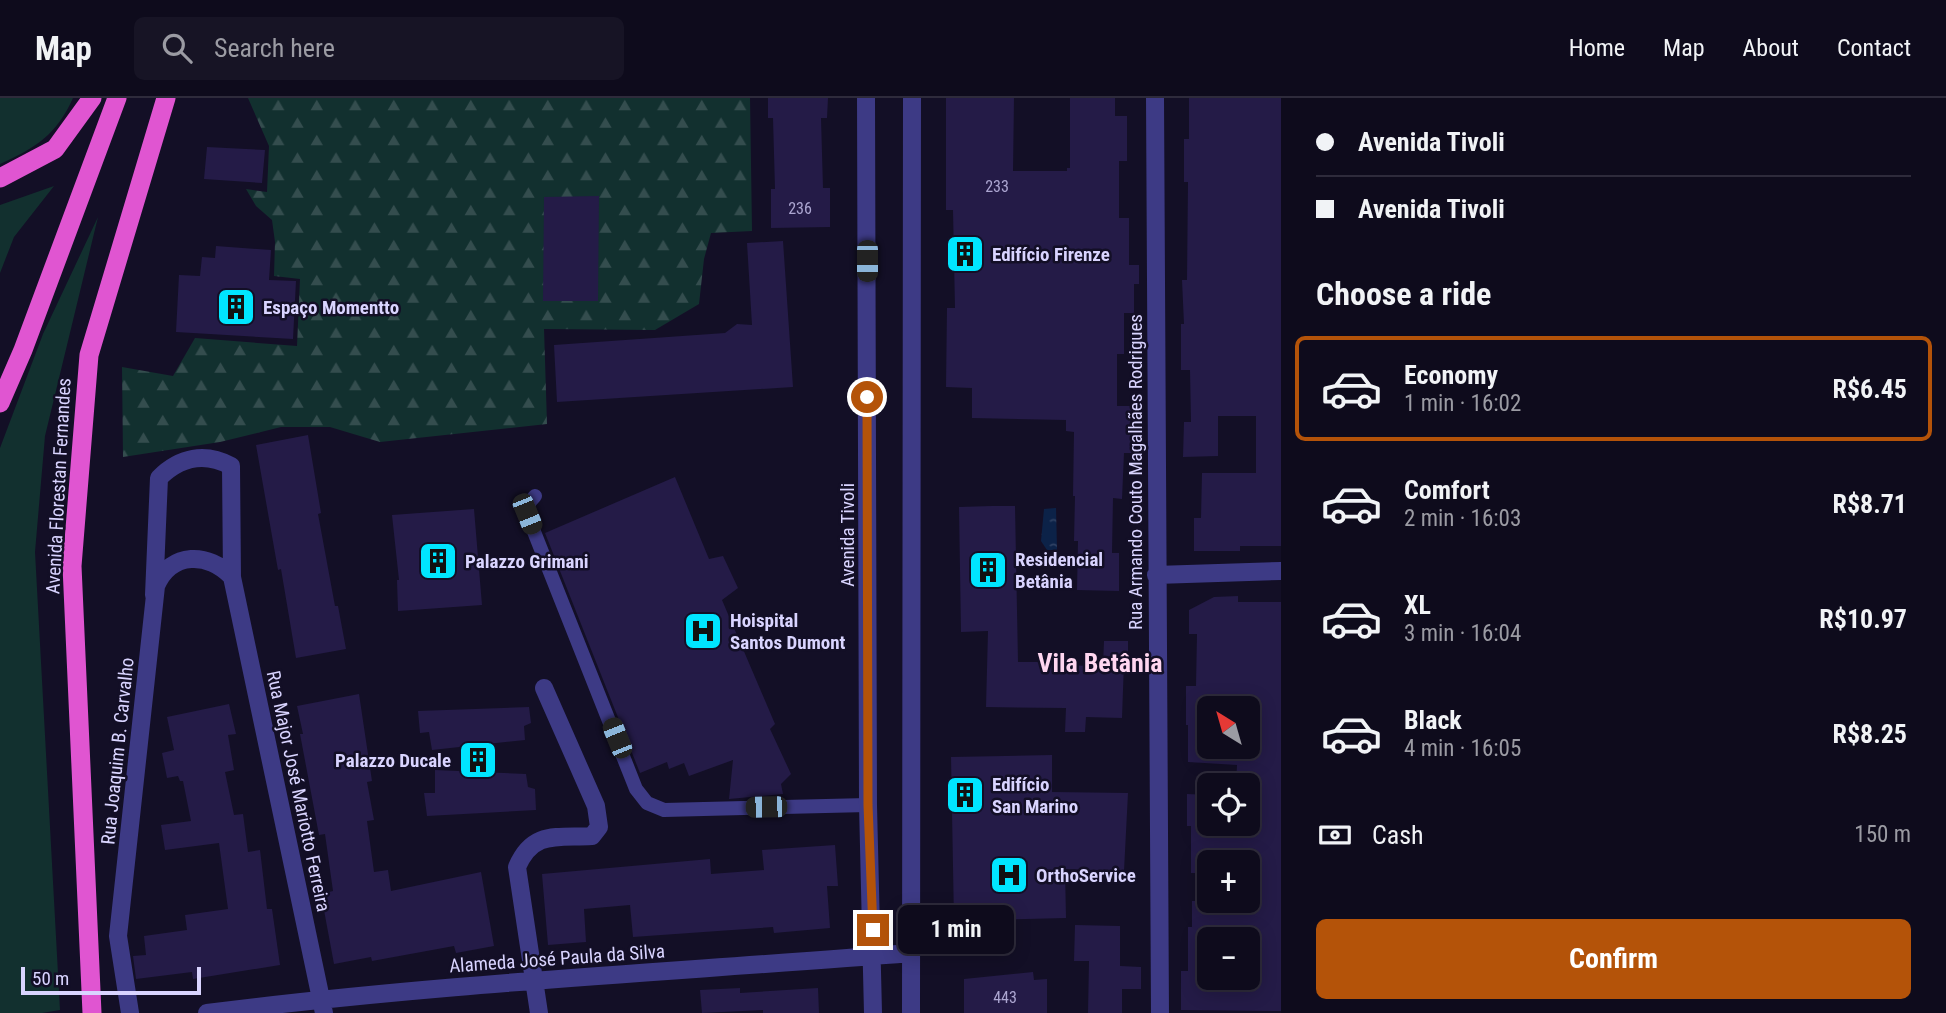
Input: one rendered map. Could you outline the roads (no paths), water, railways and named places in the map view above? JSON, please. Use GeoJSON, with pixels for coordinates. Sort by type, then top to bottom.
{"type":"FeatureCollection","features":[{"type":"Feature","properties":{"kind":"highway"},"geometry":{"type":"LineString","coordinates":[[0,178],[55,149],[92,98]]}},
{"type":"Feature","properties":{"kind":"highway"},"geometry":{"type":"LineString","coordinates":[[0,403],[23,350],[117,98]]}},
{"type":"Feature","properties":{"kind":"highway","name":"Avenida Florestan Fernandes"},"geometry":{"type":"LineString","coordinates":[[92,1013],[72,566],[89,355],[166,98]]}},
{"type":"Feature","properties":{"kind":"street","name":"Avenida Tivoli"},"geometry":{"type":"LineString","coordinates":[[866,98],[868,805],[873,1013]]}},
{"type":"Feature","properties":{"kind":"street"},"geometry":{"type":"LineString","coordinates":[[911,1013],[912,98]]}},
{"type":"Feature","properties":{"kind":"street","name":"Rua Armando Couto Magalhães Rodrigues"},"geometry":{"type":"LineString","coordinates":[[1155,98],[1160,1013]]}},
{"type":"Feature","properties":{"kind":"street","name":"Rua Major José Mariotto Ferreira"},"geometry":{"type":"LineString","coordinates":[[154,595],[159,478],[187,459],[210,458],[231,466],[232,577],[323,1006]]}},
{"type":"Feature","properties":{"kind":"street","name":"Rua Joaquim B. Carvalho"},"geometry":{"type":"LineString","coordinates":[[130,1013],[118,936],[154,595],[160,576],[180,562],[203,559],[214,563],[232,577]]}},
{"type":"Feature","properties":{"kind":"street"},"geometry":{"type":"LineString","coordinates":[[1156,575],[1281,571]]}},
{"type":"Feature","properties":{"kind":"street"},"geometry":{"type":"LineString","coordinates":[[539,1013],[517,867],[523,852],[545,838],[592,836],[599,827],[596,806],[544,688]]}},
{"type":"Feature","properties":{"kind":"street","name":"Alameda José Paula da Silva"},"geometry":{"type":"LineString","coordinates":[[207,1013],[323,1006],[534,979],[911,953]]}},
{"type":"Feature","properties":{"kind":"lane"},"geometry":{"type":"LineString","coordinates":[[535,496],[528,504],[527,514],[636,789],[647,803],[664,810],[868,805]]}},
{"type":"Feature","properties":{"kind":"water"},"geometry":{"type":"Polygon","coordinates":[[[1056,508],[1057,550],[1047,550],[1041,541],[1044,509],[1056,508]]]}},
{"type":"Feature","properties":{"kind":"place","name":"Edifício Firenze"},"geometry":{"type":"Point","coordinates":[965,254]}},
{"type":"Feature","properties":{"kind":"place","name":"Espaço Momentto"},"geometry":{"type":"Point","coordinates":[236,307]}},
{"type":"Feature","properties":{"kind":"place","name":"Palazzo Grimani"},"geometry":{"type":"Point","coordinates":[438,561]}},
{"type":"Feature","properties":{"kind":"place","name":"Residencial Betânia"},"geometry":{"type":"Point","coordinates":[988,570]}},
{"type":"Feature","properties":{"kind":"place","name":"Hoispital Santos Dumont"},"geometry":{"type":"Point","coordinates":[703,631]}},
{"type":"Feature","properties":{"kind":"place","name":"Palazzo Ducale"},"geometry":{"type":"Point","coordinates":[478,760]}},
{"type":"Feature","properties":{"kind":"place","name":"Edifício San Marino"},"geometry":{"type":"Point","coordinates":[965,795]}},
{"type":"Feature","properties":{"kind":"place","name":"OrthoService"},"geometry":{"type":"Point","coordinates":[1009,875]}},
{"type":"Feature","properties":{"kind":"district","name":"Vila Betânia"},"geometry":{"type":"Point","coordinates":[1100,663]}}]}
